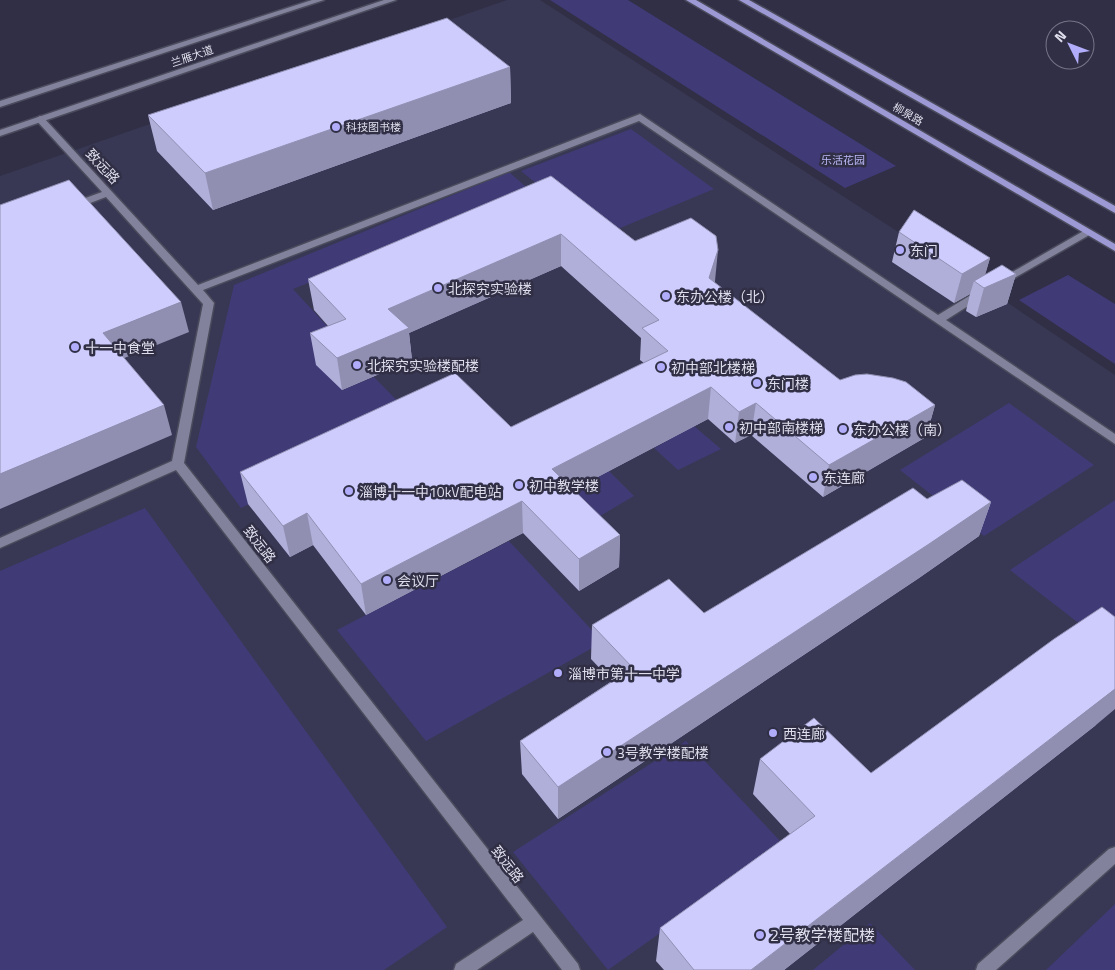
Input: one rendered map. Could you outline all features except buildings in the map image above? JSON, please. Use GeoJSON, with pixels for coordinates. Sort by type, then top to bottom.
{"type":"FeatureCollection","features":[{"type":"Feature","properties":{"kind":"main road","name":"柳泉路"},"geometry":{"type":"LineString","coordinates":[[690,0],[1115,248]]}},
{"type":"Feature","properties":{"kind":"main road","name":"柳泉路"},"geometry":{"type":"LineString","coordinates":[[743,0],[1115,210]]}},
{"type":"Feature","properties":{"kind":"street","name":"兰雁大道"},"geometry":{"type":"LineString","coordinates":[[0,104],[320,0]]}},
{"type":"Feature","properties":{"kind":"street","name":"兰雁大道"},"geometry":{"type":"LineString","coordinates":[[0,133],[392,0]]}},
{"type":"Feature","properties":{"kind":"street"},"geometry":{"type":"LineString","coordinates":[[196,289],[640,117],[1115,440]]}},
{"type":"Feature","properties":{"kind":"street","name":"致远路"},"geometry":{"type":"LineString","coordinates":[[40,119],[210,304],[178,464],[572,970]]}},
{"type":"Feature","properties":{"kind":"street"},"geometry":{"type":"LineString","coordinates":[[63,209],[108,193]]}},
{"type":"Feature","properties":{"kind":"street"},"geometry":{"type":"LineString","coordinates":[[939,319],[1087,232]]}},
{"type":"Feature","properties":{"kind":"street"},"geometry":{"type":"LineString","coordinates":[[0,543],[178,464]]}},
{"type":"Feature","properties":{"kind":"street"},"geometry":{"type":"LineString","coordinates":[[984,970],[1115,854]]}},
{"type":"Feature","properties":{"kind":"street"},"geometry":{"type":"LineString","coordinates":[[462,970],[534,922]]}},
{"type":"Feature","properties":{"kind":"shaded area","name":"淄博市第十一中学"},"geometry":{"type":"Polygon","coordinates":[[[507,0],[540,0],[1008,303],[1115,375],[1115,970],[0,970],[0,176],[507,0]]]}},
{"type":"Feature","properties":{"kind":"green space","name":"乐活花园"},"geometry":{"type":"Polygon","coordinates":[[[550,0],[628,0],[896,166],[845,188],[550,0]]]}},
{"type":"Feature","properties":{"kind":"green space"},"geometry":{"type":"Polygon","coordinates":[[[631,129],[714,189],[601,236],[521,171],[631,129]]]}},
{"type":"Feature","properties":{"kind":"green space"},"geometry":{"type":"Polygon","coordinates":[[[509,172],[533,193],[293,289],[350,351],[342,390],[374,377],[419,423],[241,508],[196,447],[234,285],[509,172]]]}},
{"type":"Feature","properties":{"kind":"green space"},"geometry":{"type":"Polygon","coordinates":[[[1068,275],[1115,304],[1115,364],[1019,300],[1068,275]]]}},
{"type":"Feature","properties":{"kind":"green space"},"geometry":{"type":"Polygon","coordinates":[[[1009,403],[1094,465],[984,536],[900,470],[1009,403]]]}},
{"type":"Feature","properties":{"kind":"green space"},"geometry":{"type":"Polygon","coordinates":[[[694,426],[721,449],[678,470],[654,448],[694,426]]]}},
{"type":"Feature","properties":{"kind":"green space"},"geometry":{"type":"Polygon","coordinates":[[[609,471],[634,496],[595,519],[569,492],[609,471]]]}},
{"type":"Feature","properties":{"kind":"green space"},"geometry":{"type":"Polygon","coordinates":[[[1115,500],[1115,651],[1010,570],[1115,500]]]}},
{"type":"Feature","properties":{"kind":"green space"},"geometry":{"type":"Polygon","coordinates":[[[145,508],[447,927],[384,970],[0,970],[0,571],[145,508]]]}},
{"type":"Feature","properties":{"kind":"green space"},"geometry":{"type":"Polygon","coordinates":[[[509,541],[603,642],[426,741],[337,630],[509,541]]]}},
{"type":"Feature","properties":{"kind":"green space"},"geometry":{"type":"Polygon","coordinates":[[[686,741],[784,845],[608,970],[513,852],[686,741]]]}},
{"type":"Feature","properties":{"kind":"green space"},"geometry":{"type":"Polygon","coordinates":[[[1115,904],[1115,970],[1046,970],[1115,904]]]}},
{"type":"Feature","properties":{"kind":"green space"},"geometry":{"type":"Polygon","coordinates":[[[870,923],[915,970],[813,970],[870,923]]]}},
{"type":"Feature","properties":{"kind":"place","name":"科技图书楼"},"geometry":{"type":"Point","coordinates":[336,127]}},
{"type":"Feature","properties":{"kind":"place","name":"东门"},"geometry":{"type":"Point","coordinates":[900,250]}},
{"type":"Feature","properties":{"kind":"place","name":"北探究实验楼"},"geometry":{"type":"Point","coordinates":[438,288]}},
{"type":"Feature","properties":{"kind":"place","name":"东办公楼（北）"},"geometry":{"type":"Point","coordinates":[666,296]}},
{"type":"Feature","properties":{"kind":"place","name":"十一中食堂"},"geometry":{"type":"Point","coordinates":[75,347]}},
{"type":"Feature","properties":{"kind":"place","name":"北探究实验楼配楼"},"geometry":{"type":"Point","coordinates":[357,365]}},
{"type":"Feature","properties":{"kind":"place","name":"初中部北楼梯"},"geometry":{"type":"Point","coordinates":[661,367]}},
{"type":"Feature","properties":{"kind":"place","name":"东门楼"},"geometry":{"type":"Point","coordinates":[757,383]}},
{"type":"Feature","properties":{"kind":"place","name":"初中部南楼梯"},"geometry":{"type":"Point","coordinates":[729,427]}},
{"type":"Feature","properties":{"kind":"place","name":"东办公楼（南）"},"geometry":{"type":"Point","coordinates":[843,429]}},
{"type":"Feature","properties":{"kind":"place","name":"东连廊"},"geometry":{"type":"Point","coordinates":[813,477]}},
{"type":"Feature","properties":{"kind":"place","name":"初中教学楼"},"geometry":{"type":"Point","coordinates":[519,485]}},
{"type":"Feature","properties":{"kind":"place","name":"淄博十一中10kV配电站"},"geometry":{"type":"Point","coordinates":[349,491]}},
{"type":"Feature","properties":{"kind":"place","name":"会议厅"},"geometry":{"type":"Point","coordinates":[387,580]}},
{"type":"Feature","properties":{"kind":"place","name":"淄博市第十一中学"},"geometry":{"type":"Point","coordinates":[558,673]}},
{"type":"Feature","properties":{"kind":"place","name":"西连廊"},"geometry":{"type":"Point","coordinates":[773,733]}},
{"type":"Feature","properties":{"kind":"place","name":"3号教学楼配楼"},"geometry":{"type":"Point","coordinates":[607,752]}},
{"type":"Feature","properties":{"kind":"place","name":"2号教学楼配楼"},"geometry":{"type":"Point","coordinates":[760,935]}}]}
